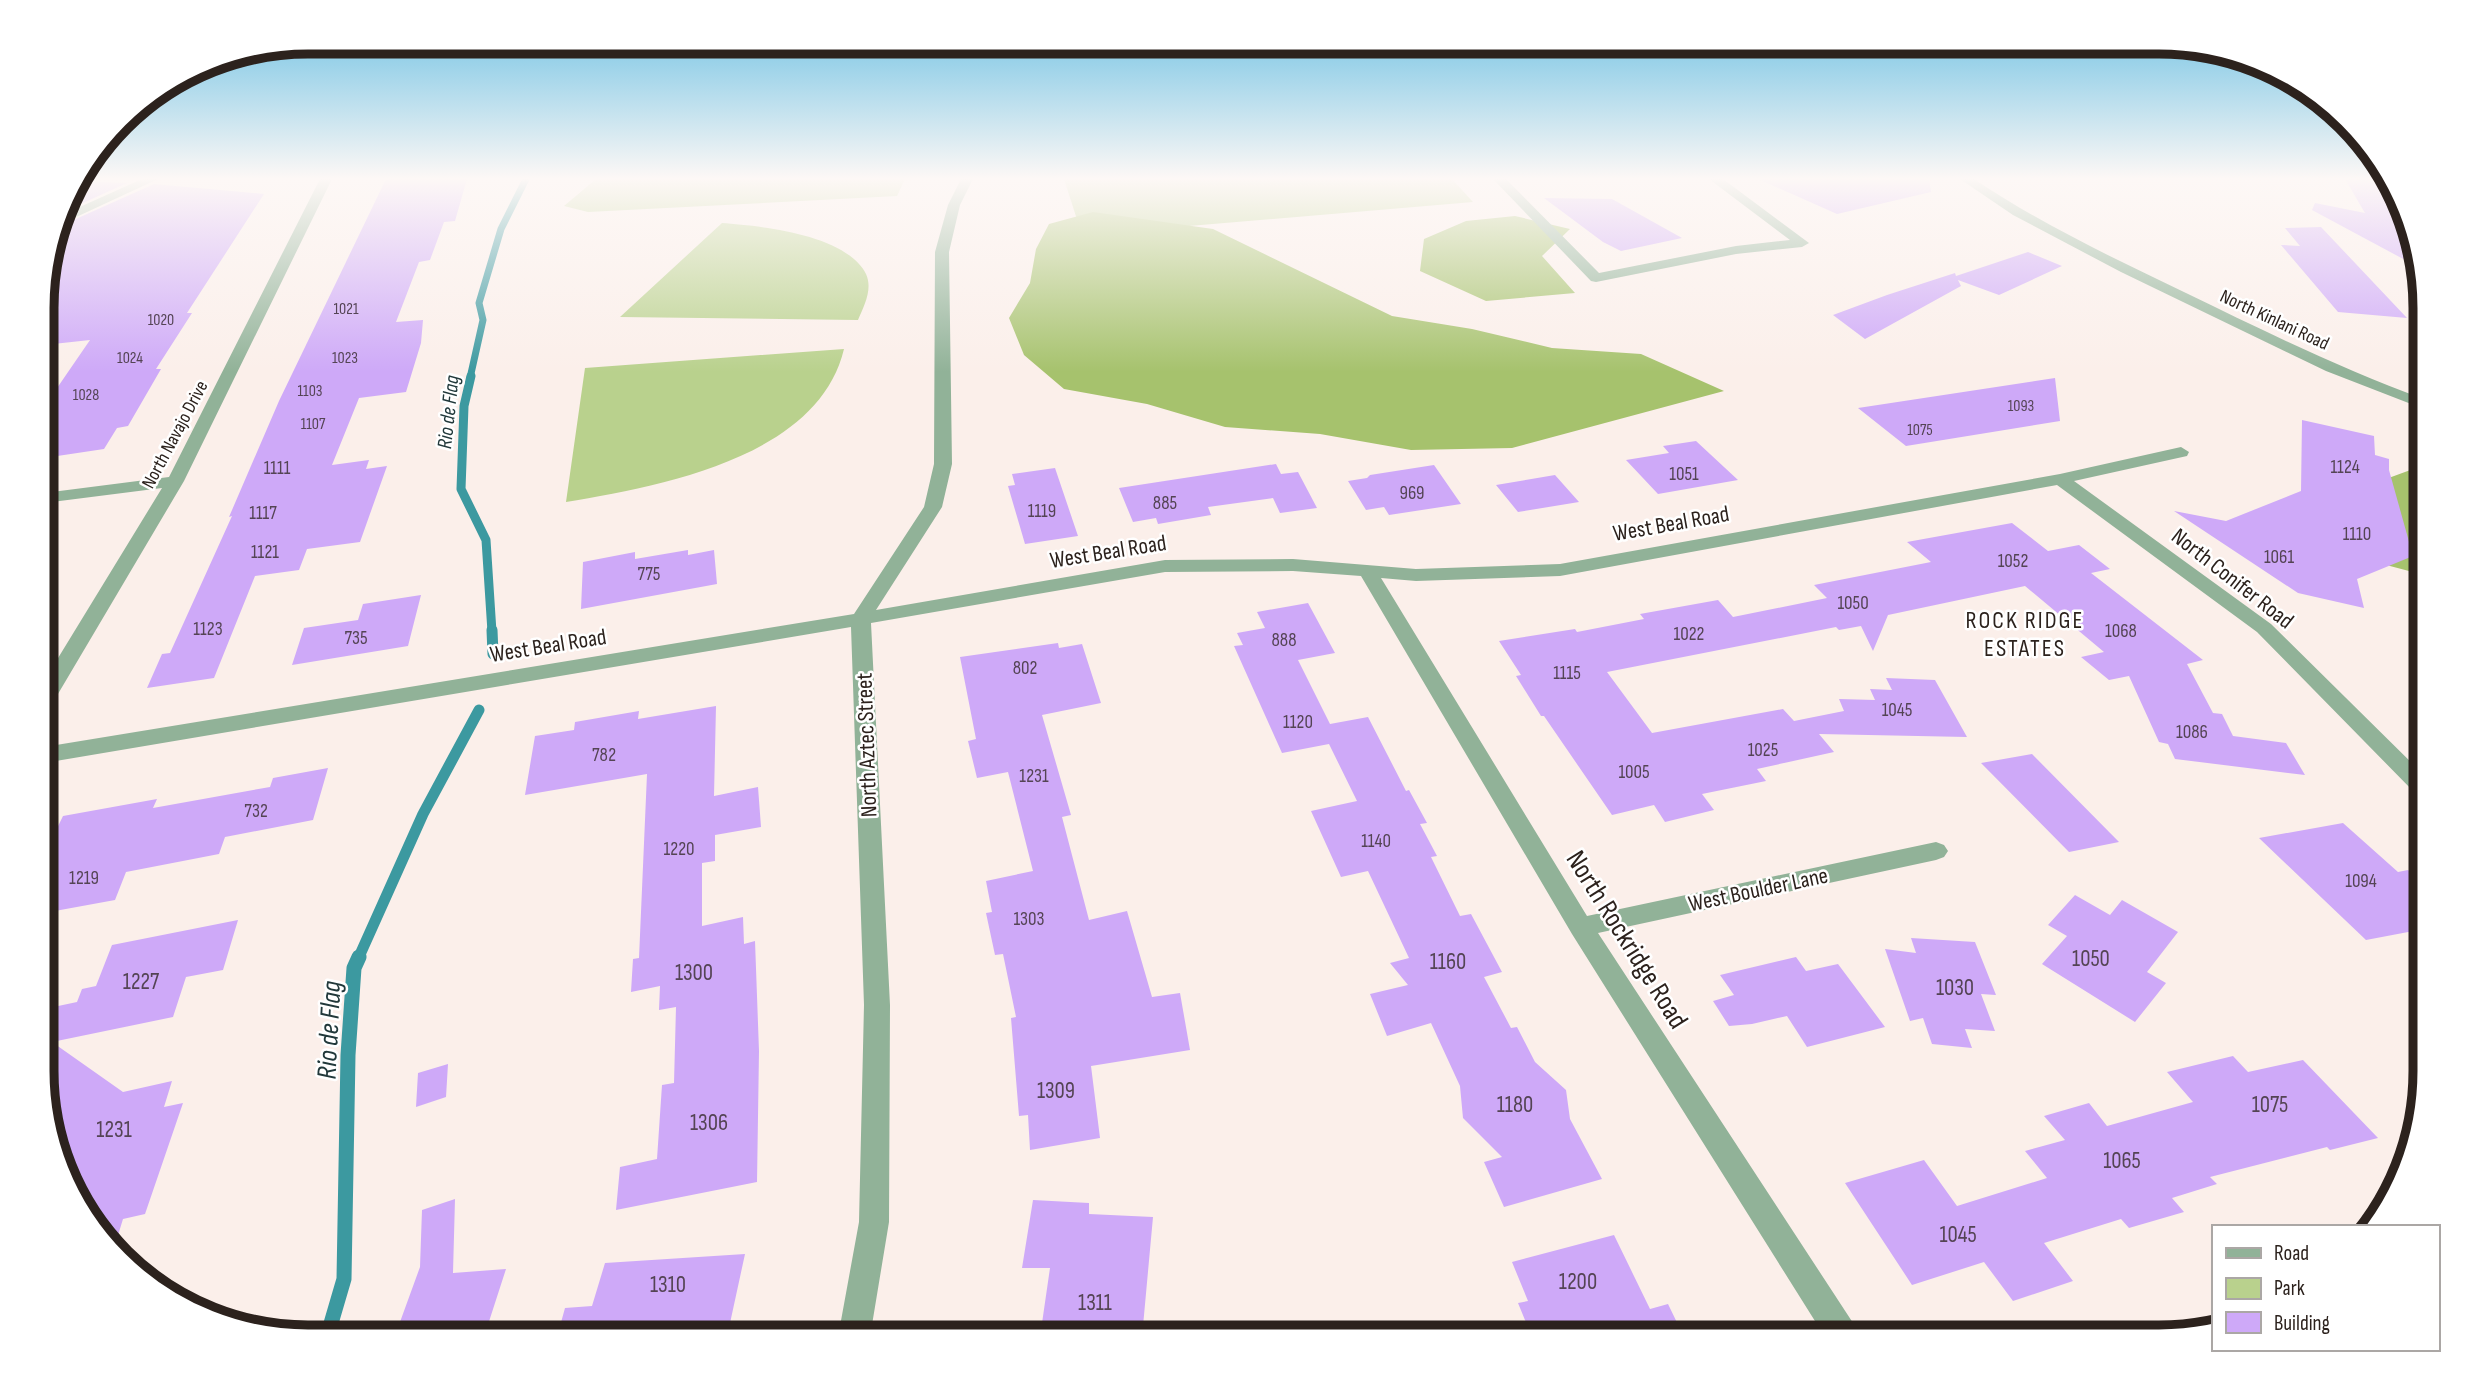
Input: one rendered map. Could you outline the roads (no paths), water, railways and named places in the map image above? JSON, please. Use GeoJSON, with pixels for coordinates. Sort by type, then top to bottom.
{"type":"FeatureCollection","features":[{"type":"Feature","properties":{"kind":"street","name":"North Navajo Drive"},"geometry":{"type":"LineString","coordinates":[[54,682],[175,481],[294,243]]}},
{"type":"Feature","properties":{"kind":"street"},"geometry":{"type":"LineString","coordinates":[[861,620],[933,507],[943,464],[942,252],[944,243]]}},
{"type":"Feature","properties":{"kind":"street"},"geometry":{"type":"LineString","coordinates":[[1562,243],[1596,278],[1736,250],[1799,243]]}},
{"type":"Feature","properties":{"kind":"street","name":"North Kinlani Road"},"geometry":{"type":"LineString","coordinates":[[2078,243],[2297,352],[2413,399]]}},
{"type":"Feature","properties":{"kind":"street","name":"West Beal Road"},"geometry":{"type":"LineString","coordinates":[[54,753],[861,620],[1166,566],[1293,565],[1416,575],[1560,570],[2060,479],[2181,452]]}},
{"type":"Feature","properties":{"kind":"street","name":"North Conifer Road"},"geometry":{"type":"LineString","coordinates":[[2060,479],[2264,628],[2413,777]]}},
{"type":"Feature","properties":{"kind":"street"},"geometry":{"type":"LineString","coordinates":[[54,498],[175,481]]}},
{"type":"Feature","properties":{"kind":"street","name":"North Rockridge Road"},"geometry":{"type":"LineString","coordinates":[[1367,570],[1581,926],[1837,1325]]}},
{"type":"Feature","properties":{"kind":"street","name":"North Aztec Street"},"geometry":{"type":"LineString","coordinates":[[856,1325],[874,1222],[877,1005],[861,620]]}},
{"type":"Feature","properties":{"kind":"street","name":"West Boulder Lane"},"geometry":{"type":"LineString","coordinates":[[1581,926],[1936,851]]}},
{"type":"Feature","properties":{"kind":"waterway","name":"Rio de Flag"},"geometry":{"type":"LineString","coordinates":[[470,378],[483,320],[479,303],[497,243]]}},
{"type":"Feature","properties":{"kind":"waterway","name":"Rio de Flag"},"geometry":{"type":"LineString","coordinates":[[471,376],[464,406],[461,489],[486,540],[492,632]]}},
{"type":"Feature","properties":{"kind":"waterway","name":"Rio de Flag"},"geometry":{"type":"LineString","coordinates":[[492,630],[493,654]]}},
{"type":"Feature","properties":{"kind":"waterway","name":"Rio de Flag"},"geometry":{"type":"LineString","coordinates":[[358,959],[423,814],[479,710]]}},
{"type":"Feature","properties":{"kind":"waterway","name":"Rio de Flag"},"geometry":{"type":"LineString","coordinates":[[331,1325],[344,1279],[348,1055],[354,968],[359,957]]}},
{"type":"Feature","properties":{"kind":"district","name":"ROCK RIDGE ESTATES"},"geometry":{"type":"Point","coordinates":[2025,634]}}]}
